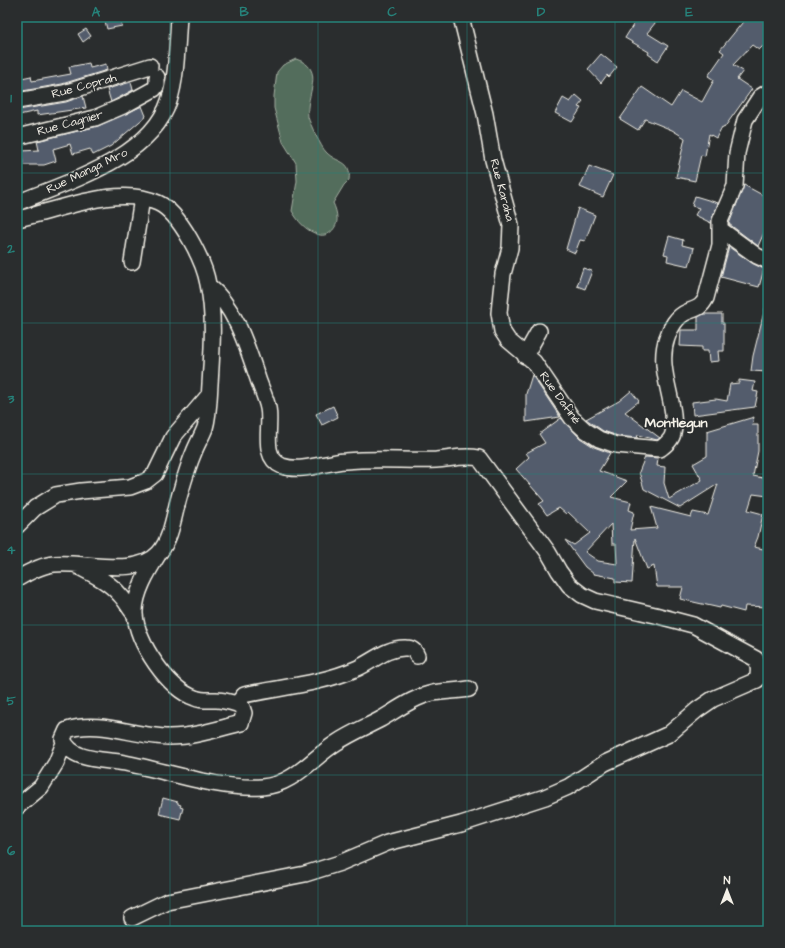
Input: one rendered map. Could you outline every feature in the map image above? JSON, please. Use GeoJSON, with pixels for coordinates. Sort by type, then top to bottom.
{"type":"FeatureCollection","features":[{"type":"Feature","properties":{"kind":"street","name":"Rue Manga Mro"},"geometry":{"type":"LineString","coordinates":[[17,203],[107,164],[133,149],[150,134],[163,115],[170,101],[179,17]]}},
{"type":"Feature","properties":{"kind":"street","name":"Rue Karaha"},"geometry":{"type":"LineString","coordinates":[[461,17],[485,114],[493,160],[511,224],[510,248],[503,274],[501,292],[500,326],[508,340],[525,356]]}},
{"type":"Feature","properties":{"kind":"street","name":"Rue Coprah"},"geometry":{"type":"LineString","coordinates":[[17,100],[64,93],[154,72]]}},
{"type":"Feature","properties":{"kind":"street","name":"Rue Cagnier"},"geometry":{"type":"LineString","coordinates":[[17,136],[95,118],[123,106],[154,89],[157,85],[154,72]]}},
{"type":"Feature","properties":{"kind":"street","name":"Rue Dafiné"},"geometry":{"type":"LineString","coordinates":[[525,356],[534,362],[572,418],[585,430],[599,439],[616,445],[651,449],[660,449],[665,446],[674,433],[672,401],[664,364],[666,339],[671,328],[686,312],[696,310],[702,305],[720,245],[720,229],[723,213],[732,198],[736,186],[737,153],[746,120],[760,97],[768,92]]}},
{"type":"Feature","properties":{"kind":"street"},"geometry":{"type":"LineString","coordinates":[[17,219],[113,196],[142,198],[159,203],[178,220],[192,242],[206,274],[209,286],[212,350],[209,395],[204,428],[183,484],[170,532],[149,569],[139,593],[135,614],[139,631],[148,650],[172,684],[180,691],[196,698],[237,704],[242,708],[244,713],[241,723],[190,736],[145,736],[86,726],[67,730],[64,734],[64,743],[56,763],[41,787],[17,807]]}},
{"type":"Feature","properties":{"kind":"street"},"geometry":{"type":"LineString","coordinates":[[132,262],[142,198]]}},
{"type":"Feature","properties":{"kind":"street"},"geometry":{"type":"LineString","coordinates":[[720,229],[757,256],[768,261]]}},
{"type":"Feature","properties":{"kind":"street"},"geometry":{"type":"LineString","coordinates":[[132,918],[167,901],[305,874],[340,863],[387,843],[461,824],[545,797],[568,787],[605,763],[669,734],[697,710],[713,699],[757,680],[759,673],[759,666],[756,659],[693,626],[655,614],[595,602],[569,585],[558,571],[548,552],[479,458],[470,456],[436,460],[390,458],[345,460],[302,468],[282,465],[274,460],[269,448],[268,408],[244,340],[234,319],[216,292],[209,286]]}},
{"type":"Feature","properties":{"kind":"street"},"geometry":{"type":"LineString","coordinates":[[525,356],[538,331]]}},
{"type":"Feature","properties":{"kind":"street"},"geometry":{"type":"LineString","coordinates":[[17,526],[35,508],[56,495],[81,491],[130,487],[146,482],[155,474],[173,437],[209,395]]}},
{"type":"Feature","properties":{"kind":"street"},"geometry":{"type":"LineString","coordinates":[[17,579],[53,564],[138,565],[158,555]]}},
{"type":"Feature","properties":{"kind":"street"},"geometry":{"type":"LineString","coordinates":[[72,564],[102,579],[121,595],[128,607],[135,614]]}},
{"type":"Feature","properties":{"kind":"street"},"geometry":{"type":"LineString","coordinates":[[237,704],[244,695],[282,689],[343,673],[399,649],[411,649],[417,656]]}},
{"type":"Feature","properties":{"kind":"street"},"geometry":{"type":"LineString","coordinates":[[64,743],[77,754],[89,758],[128,764],[228,785],[262,787],[282,783],[298,774],[334,744],[405,704],[433,693],[469,689]]}},
{"type":"Feature","properties":{"kind":"green space"},"geometry":{"type":"Polygon","coordinates":[[[296,59],[305,63],[311,69],[313,76],[308,117],[313,130],[326,152],[346,165],[349,173],[349,180],[344,185],[333,203],[337,216],[336,225],[331,232],[324,235],[317,234],[305,228],[292,211],[297,181],[296,163],[283,142],[274,108],[277,72],[283,65],[296,59]]]}},
{"type":"Feature","properties":{"kind":"building"},"geometry":{"type":"Polygon","coordinates":[[[104,17],[120,17],[122,26],[107,29],[104,17]]]}},
{"type":"Feature","properties":{"kind":"building"},"geometry":{"type":"Polygon","coordinates":[[[638,17],[660,17],[647,33],[668,46],[658,61],[648,54],[649,52],[625,38],[638,17]]]}},
{"type":"Feature","properties":{"kind":"building"},"geometry":{"type":"Polygon","coordinates":[[[747,17],[768,17],[768,51],[763,46],[759,50],[752,45],[733,65],[743,71],[737,79],[752,89],[724,128],[722,127],[716,138],[709,134],[705,156],[701,155],[695,181],[676,177],[685,138],[672,130],[645,119],[638,130],[620,119],[642,87],[671,107],[681,91],[702,102],[714,80],[708,76],[724,53],[720,50],[747,17]]]}},
{"type":"Feature","properties":{"kind":"building"},"geometry":{"type":"Polygon","coordinates":[[[86,29],[91,36],[83,42],[78,34],[86,29]]]}},
{"type":"Feature","properties":{"kind":"building"},"geometry":{"type":"Polygon","coordinates":[[[601,54],[617,67],[609,77],[607,75],[601,83],[588,69],[601,54]]]}},
{"type":"Feature","properties":{"kind":"building"},"geometry":{"type":"Polygon","coordinates":[[[89,63],[90,68],[106,64],[107,70],[62,84],[17,92],[17,79],[31,76],[32,81],[71,74],[69,67],[89,63]]]}},
{"type":"Feature","properties":{"kind":"building"},"geometry":{"type":"Polygon","coordinates":[[[131,82],[133,90],[111,102],[107,89],[131,82]]]}},
{"type":"Feature","properties":{"kind":"building"},"geometry":{"type":"Polygon","coordinates":[[[576,95],[583,101],[578,107],[581,108],[572,122],[555,113],[563,98],[570,102],[576,95]]]}},
{"type":"Feature","properties":{"kind":"building"},"geometry":{"type":"Polygon","coordinates":[[[83,96],[86,108],[37,115],[37,111],[19,115],[18,110],[66,102],[83,96]]]}},
{"type":"Feature","properties":{"kind":"building"},"geometry":{"type":"Polygon","coordinates":[[[142,106],[146,116],[111,146],[93,155],[90,149],[73,154],[70,144],[53,149],[56,161],[44,165],[23,165],[22,151],[39,150],[37,141],[98,126],[142,106]]]}},
{"type":"Feature","properties":{"kind":"building"},"geometry":{"type":"Polygon","coordinates":[[[589,166],[613,175],[603,197],[580,187],[589,166]]]}},
{"type":"Feature","properties":{"kind":"building"},"geometry":{"type":"Polygon","coordinates":[[[744,185],[768,198],[768,224],[758,246],[729,224],[744,185]]]}},
{"type":"Feature","properties":{"kind":"building"},"geometry":{"type":"Polygon","coordinates":[[[695,196],[718,203],[711,223],[695,215],[699,208],[692,206],[695,196]]]}},
{"type":"Feature","properties":{"kind":"building"},"geometry":{"type":"Polygon","coordinates":[[[578,208],[595,215],[585,241],[580,240],[575,253],[566,249],[578,208]]]}},
{"type":"Feature","properties":{"kind":"building"},"geometry":{"type":"Polygon","coordinates":[[[669,236],[683,240],[682,245],[694,248],[689,266],[667,261],[668,255],[664,254],[669,236]]]}},
{"type":"Feature","properties":{"kind":"building"},"geometry":{"type":"Polygon","coordinates":[[[729,247],[752,263],[764,269],[759,287],[721,277],[729,247]]]}},
{"type":"Feature","properties":{"kind":"building"},"geometry":{"type":"Polygon","coordinates":[[[583,268],[592,271],[585,289],[577,286],[583,268]]]}},
{"type":"Feature","properties":{"kind":"building"},"geometry":{"type":"Polygon","coordinates":[[[765,308],[768,309],[768,372],[751,371],[753,356],[765,308]]]}},
{"type":"Feature","properties":{"kind":"building"},"geometry":{"type":"Polygon","coordinates":[[[704,314],[722,314],[722,323],[724,323],[724,351],[718,351],[719,361],[709,362],[708,351],[702,351],[702,347],[680,346],[681,330],[698,330],[698,317],[704,314]]]}},
{"type":"Feature","properties":{"kind":"building"},"geometry":{"type":"Polygon","coordinates":[[[532,375],[560,417],[526,422],[526,394],[532,375]]]}},
{"type":"Feature","properties":{"kind":"building"},"geometry":{"type":"Polygon","coordinates":[[[739,380],[755,382],[753,391],[758,392],[755,407],[693,415],[692,402],[716,399],[727,401],[730,384],[739,383],[739,380]]]}},
{"type":"Feature","properties":{"kind":"building"},"geometry":{"type":"Polygon","coordinates":[[[631,391],[639,401],[625,412],[660,438],[657,440],[638,435],[637,438],[618,436],[603,431],[586,419],[619,401],[631,391]]]}},
{"type":"Feature","properties":{"kind":"building"},"geometry":{"type":"Polygon","coordinates":[[[333,406],[338,417],[322,425],[316,414],[333,406]]]}},
{"type":"Feature","properties":{"kind":"building"},"geometry":{"type":"Polygon","coordinates":[[[754,417],[752,425],[758,425],[758,451],[753,476],[768,479],[768,496],[753,494],[748,510],[763,514],[758,537],[754,547],[768,550],[768,607],[745,606],[744,612],[721,606],[720,608],[680,599],[683,587],[657,587],[654,566],[647,569],[635,538],[632,583],[615,582],[615,578],[594,574],[585,567],[565,540],[574,545],[590,533],[568,512],[566,514],[559,508],[547,515],[539,504],[544,501],[516,469],[529,457],[526,453],[545,443],[539,434],[561,418],[580,438],[594,447],[610,453],[599,471],[627,481],[611,497],[631,502],[629,510],[634,512],[630,530],[657,528],[651,507],[691,517],[693,512],[708,515],[718,484],[680,508],[644,489],[639,472],[645,457],[658,458],[657,466],[665,467],[664,483],[669,499],[702,480],[693,464],[707,456],[707,431],[754,417]],[[611,524],[585,552],[598,561],[617,564],[616,544],[612,544],[611,524]]]}},
{"type":"Feature","properties":{"kind":"building"},"geometry":{"type":"Polygon","coordinates":[[[163,798],[178,802],[178,804],[181,805],[180,807],[183,808],[180,819],[159,814],[163,798]]]}},
{"type":"Feature","properties":{"kind":"district","name":"Montlegun"},"geometry":{"type":"Point","coordinates":[676,423]}}]}
